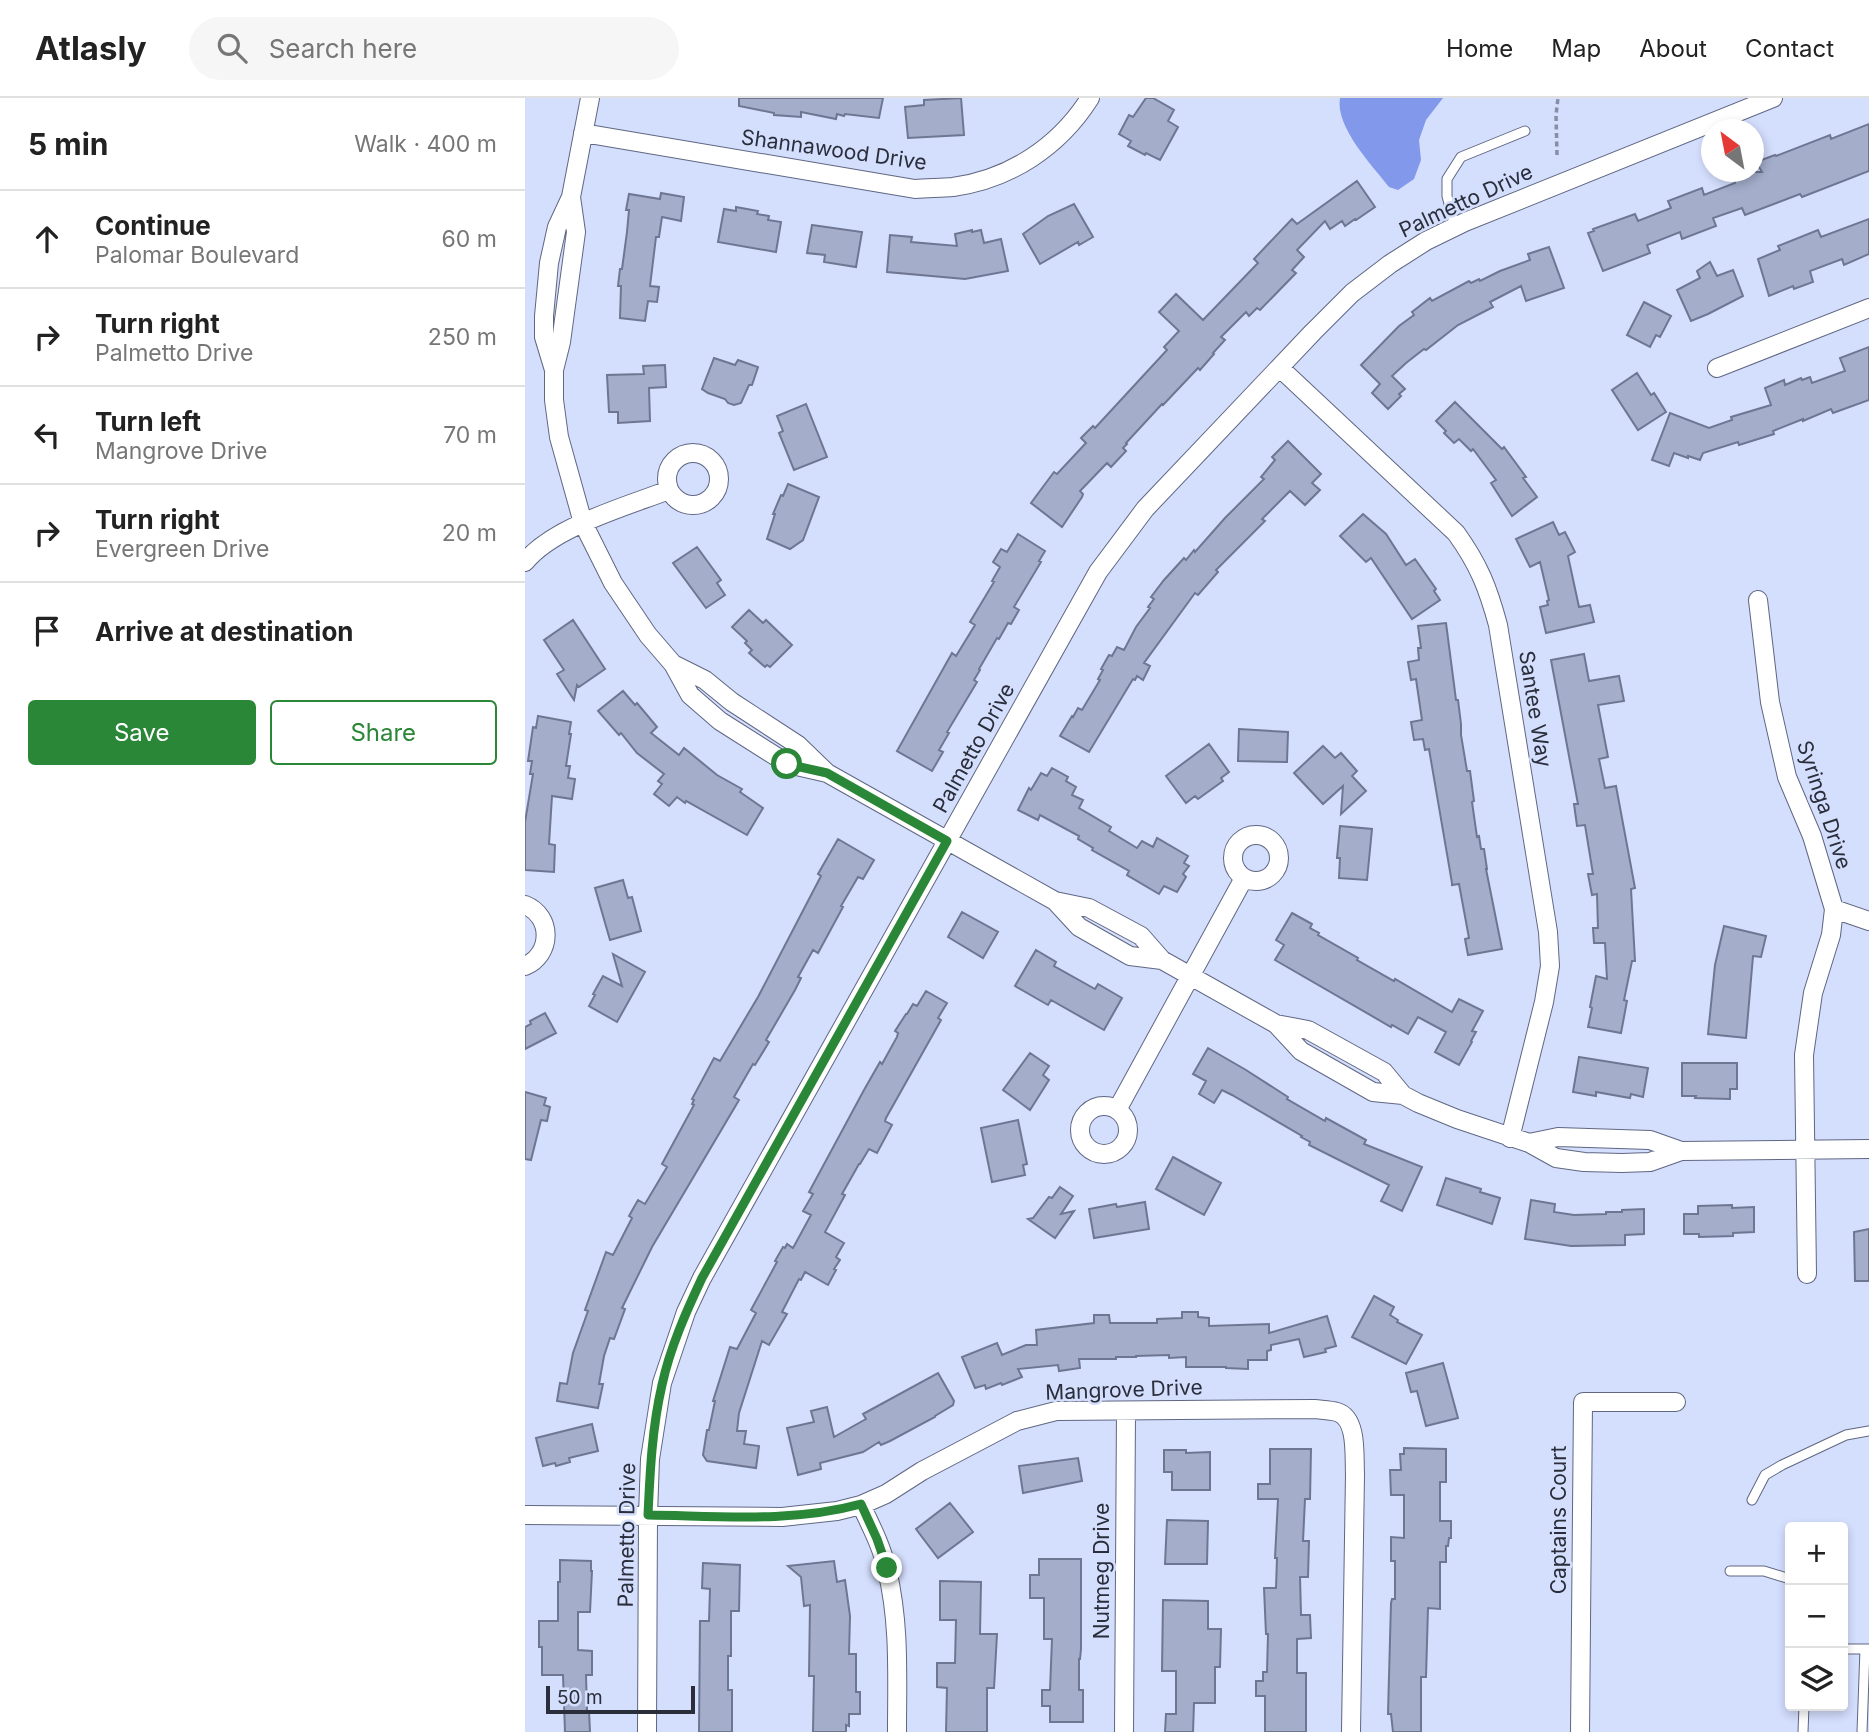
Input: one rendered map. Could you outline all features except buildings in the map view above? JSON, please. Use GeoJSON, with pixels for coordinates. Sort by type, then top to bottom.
{"type":"FeatureCollection","features":[{"type":"Feature","properties":{"kind":"street"},"geometry":{"type":"LineString","coordinates":[[590,98],[571,197],[576,232],[561,342],[554,370],[554,400],[559,437],[583,523],[613,583],[648,635],[673,664],[705,680],[732,702],[798,745],[827,773],[1055,901],[1090,908],[1141,936],[1161,960],[1276,1024],[1308,1030],[1384,1072],[1403,1095],[1457,1119],[1529,1143],[1558,1137],[1650,1140],[1681,1151],[1869,1149]]}},
{"type":"Feature","properties":{"kind":"street","name":"Shannawood Drive"},"geometry":{"type":"LineString","coordinates":[[583,133],[915,188],[952,187],[998,176],[1021,165],[1066,130],[1090,98]]}},
{"type":"Feature","properties":{"kind":"street","name":"Palmetto Drive"},"geometry":{"type":"LineString","coordinates":[[647,1732],[650,1459],[662,1384],[686,1312],[702,1278],[1098,572],[1145,509],[1352,293],[1390,264],[1455,226],[1773,98]]}},
{"type":"Feature","properties":{"kind":"street"},"geometry":{"type":"LineString","coordinates":[[1717,368],[1869,308]]}},
{"type":"Feature","properties":{"kind":"street","name":"Santee Way"},"geometry":{"type":"LineString","coordinates":[[1280,368],[1456,533],[1488,588],[1498,625],[1548,932],[1550,966],[1544,1002],[1510,1138]]}},
{"type":"Feature","properties":{"kind":"street"},"geometry":{"type":"LineString","coordinates":[[525,562],[551,539],[583,523],[669,490]]}},
{"type":"Feature","properties":{"kind":"street","name":"Syringa Drive"},"geometry":{"type":"LineString","coordinates":[[1758,600],[1770,702],[1787,777],[1812,836],[1834,909],[1831,935],[1813,993],[1804,1055],[1807,1274]]}},
{"type":"Feature","properties":{"kind":"street"},"geometry":{"type":"LineString","coordinates":[[1117,1110],[1244,878]]}},
{"type":"Feature","properties":{"kind":"street"},"geometry":{"type":"LineString","coordinates":[[525,905],[541,917],[546,929],[546,943],[541,954],[525,967]]}},
{"type":"Feature","properties":{"kind":"street"},"geometry":{"type":"LineString","coordinates":[[1834,909],[1869,921]]}},
{"type":"Feature","properties":{"kind":"street","name":"Captains Court"},"geometry":{"type":"LineString","coordinates":[[1580,1732],[1583,1402],[1676,1402]]}},
{"type":"Feature","properties":{"kind":"street","name":"Mangrove Drive"},"geometry":{"type":"LineString","coordinates":[[525,1515],[782,1517],[837,1511],[886,1493],[934,1464],[1017,1421],[1056,1411],[1314,1409],[1339,1412],[1348,1420],[1353,1434],[1355,1474],[1351,1732]]}},
{"type":"Feature","properties":{"kind":"street","name":"Nutmeg Drive"},"geometry":{"type":"LineString","coordinates":[[1124,1732],[1126,1411]]}},
{"type":"Feature","properties":{"kind":"street"},"geometry":{"type":"LineString","coordinates":[[861,1504],[887,1568],[896,1612],[897,1732]]}},
{"type":"Feature","properties":{"kind":"lane"},"geometry":{"type":"LineString","coordinates":[[1455,226],[1447,196],[1447,179],[1461,157],[1525,131]]}},
{"type":"Feature","properties":{"kind":"lane"},"geometry":{"type":"LineString","coordinates":[[1752,1500],[1765,1475],[1846,1435],[1869,1431]]}},
{"type":"Feature","properties":{"kind":"lane"},"geometry":{"type":"LineString","coordinates":[[1730,1571],[1764,1571],[1785,1577]]}},
{"type":"Feature","properties":{"kind":"lane"},"geometry":{"type":"LineString","coordinates":[[1848,1649],[1867,1649],[1862,1732]]}},
{"type":"Feature","properties":{"kind":"lane"},"geometry":{"type":"LineString","coordinates":[[1803,1732],[1804,1711]]}},
{"type":"Feature","properties":{"kind":"path"},"geometry":{"type":"LineString","coordinates":[[1557,155],[1558,98]]}},
{"type":"Feature","properties":{"kind":"water"},"geometry":{"type":"Polygon","coordinates":[[[1340,98],[1443,98],[1426,120],[1419,140],[1421,160],[1414,179],[1398,190],[1389,187],[1349,133],[1343,121],[1340,98]]]}},
{"type":"Feature","properties":{"kind":"route"},"geometry":{"type":"LineString","coordinates":[[787,764],[827,773],[947,841],[702,1278],[686,1312],[662,1384],[650,1459],[648,1515],[782,1517],[837,1511],[861,1504],[887,1568]]}}]}
